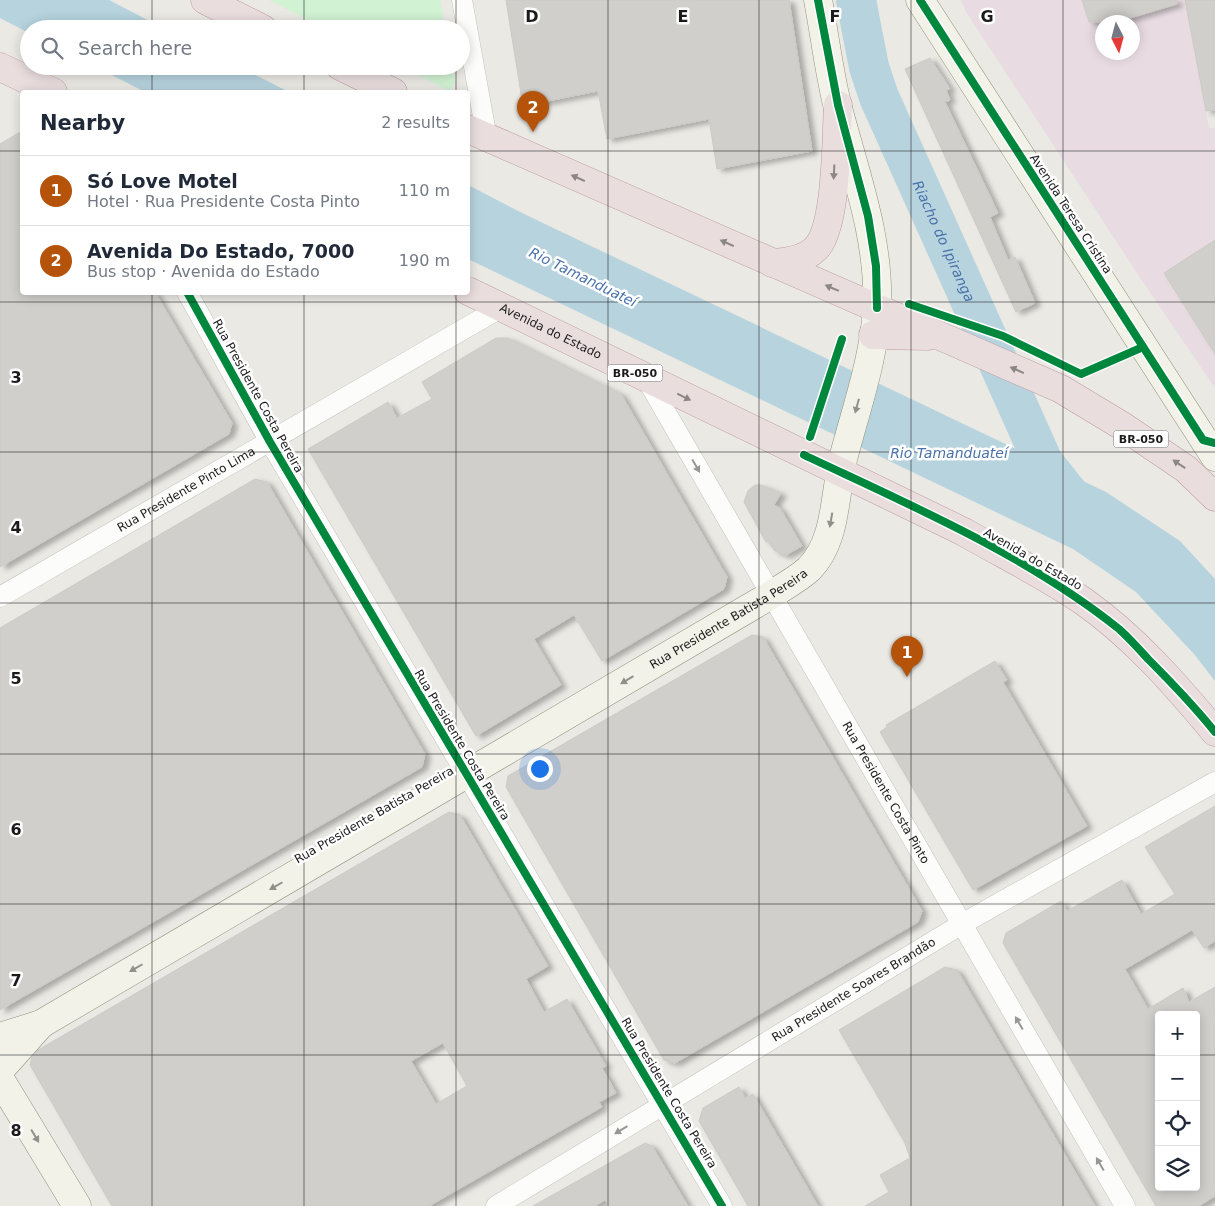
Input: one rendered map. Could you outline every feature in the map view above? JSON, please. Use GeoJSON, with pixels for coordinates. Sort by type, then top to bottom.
{"type":"FeatureCollection","features":[{"type":"Feature","properties":{"kind":"highway"},"geometry":{"type":"LineString","coordinates":[[204,0],[245,20]]}},
{"type":"Feature","properties":{"kind":"highway"},"geometry":{"type":"LineString","coordinates":[[0,67],[50,90]]}},
{"type":"Feature","properties":{"kind":"highway"},"geometry":{"type":"LineString","coordinates":[[358,75],[389,90]]}},
{"type":"Feature","properties":{"kind":"highway"},"geometry":{"type":"LineString","coordinates":[[772,263],[792,260],[810,253],[818,247],[826,232],[832,201],[838,106]]}},
{"type":"Feature","properties":{"kind":"highway","name":"BR-050"},"geometry":{"type":"LineString","coordinates":[[477,134],[1061,389],[1124,427],[1186,469],[1215,497]]}},
{"type":"Feature","properties":{"kind":"highway","name":"Avenida do Estado"},"geometry":{"type":"LineString","coordinates":[[470,292],[646,378],[842,465],[1041,575],[1083,602],[1127,637],[1215,732]]}},
{"type":"Feature","properties":{"kind":"highway"},"geometry":{"type":"LineString","coordinates":[[872,347],[942,336]]}},
{"type":"Feature","properties":{"kind":"main road"},"geometry":{"type":"LineString","coordinates":[[818,0],[838,106],[868,216],[876,266],[877,308],[872,347],[842,465]]}},
{"type":"Feature","properties":{"kind":"main road","name":"Avenida Teresa Cristina"},"geometry":{"type":"LineString","coordinates":[[920,0],[1215,457]]}},
{"type":"Feature","properties":{"kind":"main road","name":"Rua Presidente Batista Pereira"},"geometry":{"type":"LineString","coordinates":[[0,1037],[41,1024],[771,595],[808,569],[822,552],[830,528],[842,465]]}},
{"type":"Feature","properties":{"kind":"main road","name":"Rua Presidente Batista Pereira"},"geometry":{"type":"LineString","coordinates":[[0,1070],[41,1024]]}},
{"type":"Feature","properties":{"kind":"main road"},"geometry":{"type":"LineString","coordinates":[[0,1080],[78,1206]]}},
{"type":"Feature","properties":{"kind":"street"},"geometry":{"type":"LineString","coordinates":[[462,0],[464,20]]}},
{"type":"Feature","properties":{"kind":"street"},"geometry":{"type":"LineString","coordinates":[[470,71],[477,134]]}},
{"type":"Feature","properties":{"kind":"street","name":"Rua Presidente Costa Pereira"},"geometry":{"type":"LineString","coordinates":[[189,295],[270,442],[722,1206]]}},
{"type":"Feature","properties":{"kind":"street","name":"Rua Presidente Pinto Lima"},"geometry":{"type":"LineString","coordinates":[[0,597],[502,307]]}},
{"type":"Feature","properties":{"kind":"street","name":"Rua Presidente Costa Pinto"},"geometry":{"type":"LineString","coordinates":[[646,378],[1125,1206]]}},
{"type":"Feature","properties":{"kind":"street","name":"Rua Presidente Soares Brandão"},"geometry":{"type":"LineString","coordinates":[[496,1206],[962,924],[1215,782]]}},
{"type":"Feature","properties":{"kind":"shaded area"},"geometry":{"type":"Polygon","coordinates":[[[961,0],[1186,0],[1209,128],[1215,128],[1215,388],[1139,276],[966,12],[961,0]]]}},
{"type":"Feature","properties":{"kind":"green space"},"geometry":{"type":"Polygon","coordinates":[[[269,0],[440,0],[443,20],[308,20],[269,0]]]}},
{"type":"Feature","properties":{"kind":"green space"},"geometry":{"type":"Polygon","coordinates":[[[418,75],[454,75],[455,82],[450,90],[418,75]]]}},
{"type":"Feature","properties":{"kind":"water"},"geometry":{"type":"Polygon","coordinates":[[[0,0],[109,0],[148,20],[20,20],[20,28],[0,18],[0,0]]]}},
{"type":"Feature","properties":{"kind":"water"},"geometry":{"type":"Polygon","coordinates":[[[112,75],[256,75],[285,90],[141,90],[112,75]]]}},
{"type":"Feature","properties":{"kind":"water","name":"Rio Tamanduateí"},"geometry":{"type":"Polygon","coordinates":[[[470,186],[522,213],[1106,492],[1180,541],[1215,579],[1215,681],[1194,654],[1136,592],[1073,549],[470,260],[470,186]]]}},
{"type":"Feature","properties":{"kind":"building"},"geometry":{"type":"Polygon","coordinates":[[[506,0],[789,0],[812,151],[717,169],[709,119],[607,139],[598,91],[523,106],[506,0]]]}},
{"type":"Feature","properties":{"kind":"building"},"geometry":{"type":"Polygon","coordinates":[[[1082,0],[1176,0],[1177,4],[1140,15],[1095,15],[1095,22],[1089,22],[1082,0]]]}},
{"type":"Feature","properties":{"kind":"building"},"geometry":{"type":"Polygon","coordinates":[[[1185,0],[1215,0],[1215,110],[1206,111],[1185,0]]]}},
{"type":"Feature","properties":{"kind":"building"},"geometry":{"type":"Polygon","coordinates":[[[930,58],[950,89],[946,90],[950,100],[945,102],[998,213],[990,217],[1008,260],[1015,257],[1035,303],[1016,312],[905,69],[930,58]]]}},
{"type":"Feature","properties":{"kind":"building"},"geometry":{"type":"Polygon","coordinates":[[[20,132],[20,295],[157,295],[232,423],[229,434],[0,567],[0,144],[20,132]]]}},
{"type":"Feature","properties":{"kind":"building"},"geometry":{"type":"Polygon","coordinates":[[[1215,240],[1215,354],[1164,273],[1215,240]]]}},
{"type":"Feature","properties":{"kind":"building"},"geometry":{"type":"Polygon","coordinates":[[[496,338],[508,338],[621,394],[727,577],[724,589],[602,661],[574,615],[534,639],[561,685],[476,736],[308,449],[388,402],[397,418],[432,399],[422,382],[496,338]]]}},
{"type":"Feature","properties":{"kind":"building"},"geometry":{"type":"Polygon","coordinates":[[[255,479],[267,482],[425,754],[422,767],[0,1010],[0,628],[255,479]]]}},
{"type":"Feature","properties":{"kind":"building"},"geometry":{"type":"Polygon","coordinates":[[[755,485],[761,485],[781,493],[774,505],[780,508],[802,546],[786,555],[775,551],[768,541],[766,542],[744,502],[748,491],[755,485]]]}},
{"type":"Feature","properties":{"kind":"building"},"geometry":{"type":"Polygon","coordinates":[[[752,635],[763,637],[922,911],[918,922],[675,1063],[664,1060],[506,787],[508,776],[752,635]]]}},
{"type":"Feature","properties":{"kind":"building"},"geometry":{"type":"Polygon","coordinates":[[[995,661],[1007,680],[1003,682],[1087,826],[973,890],[880,732],[887,727],[886,725],[995,661]]]}},
{"type":"Feature","properties":{"kind":"building"},"geometry":{"type":"Polygon","coordinates":[[[1215,806],[1215,941],[1204,948],[1192,930],[1125,969],[1148,1009],[1183,988],[1189,1002],[1215,987],[1215,1196],[1199,1206],[1156,1206],[1003,943],[1006,933],[1061,901],[1067,911],[1122,880],[1141,914],[1175,894],[1145,847],[1215,806]]]}},
{"type":"Feature","properties":{"kind":"building"},"geometry":{"type":"Polygon","coordinates":[[[449,812],[460,815],[548,966],[526,979],[544,1012],[567,999],[606,1066],[602,1068],[616,1093],[599,1102],[602,1107],[429,1206],[112,1206],[30,1065],[32,1057],[38,1050],[449,812]],[[443,1043],[411,1061],[436,1104],[467,1086],[443,1043]]]}},
{"type":"Feature","properties":{"kind":"building"},"geometry":{"type":"Polygon","coordinates":[[[945,967],[957,970],[1095,1206],[865,1206],[889,1192],[880,1175],[910,1158],[905,1143],[839,1030],[945,967]]]}},
{"type":"Feature","properties":{"kind":"building"},"geometry":{"type":"Polygon","coordinates":[[[739,1087],[745,1098],[753,1094],[818,1206],[748,1206],[699,1121],[703,1108],[739,1087]]]}},
{"type":"Feature","properties":{"kind":"building"},"geometry":{"type":"Polygon","coordinates":[[[645,1143],[652,1146],[688,1206],[609,1206],[605,1200],[595,1206],[533,1206],[645,1143]]]}},
{"type":"Feature","properties":{"kind":"waterway","name":"Riacho do Ipiranga"},"geometry":{"type":"LineString","coordinates":[[856,0],[869,67],[879,97],[1043,462],[1078,506]]}},
{"type":"Feature","properties":{"kind":"cycle path"},"geometry":{"type":"LineString","coordinates":[[818,0],[838,105],[868,216],[876,266],[877,308]]}},
{"type":"Feature","properties":{"kind":"cycle path"},"geometry":{"type":"LineString","coordinates":[[920,0],[1203,440],[1215,443]]}},
{"type":"Feature","properties":{"kind":"cycle path"},"geometry":{"type":"LineString","coordinates":[[189,295],[270,442],[722,1206]]}},
{"type":"Feature","properties":{"kind":"cycle path"},"geometry":{"type":"LineString","coordinates":[[909,304],[1003,336],[1081,374],[1143,347]]}},
{"type":"Feature","properties":{"kind":"cycle path"},"geometry":{"type":"LineString","coordinates":[[810,437],[842,339]]}},
{"type":"Feature","properties":{"kind":"cycle path"},"geometry":{"type":"LineString","coordinates":[[804,455],[967,533],[1046,578],[1083,602],[1119,629],[1182,694],[1215,732]]}},
{"type":"Feature","properties":{"kind":"place","name":"Avenida Do Estado, 7000"},"geometry":{"type":"Point","coordinates":[533,132]}},
{"type":"Feature","properties":{"kind":"place","name":"Só Love Motel"},"geometry":{"type":"Point","coordinates":[907,677]}}]}
